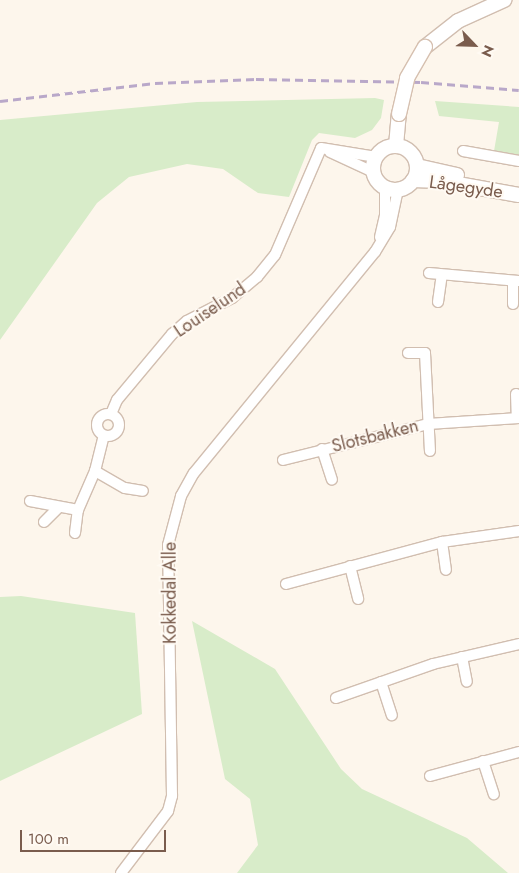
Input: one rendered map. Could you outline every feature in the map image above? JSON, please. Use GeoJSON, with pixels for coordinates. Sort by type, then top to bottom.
{"type":"FeatureCollection","features":[{"type":"Feature","properties":{"kind":"street"},"geometry":{"type":"LineString","coordinates":[[396,146],[399,114],[408,78],[425,47],[458,21],[504,0]]}},
{"type":"Feature","properties":{"kind":"street"},"geometry":{"type":"LineString","coordinates":[[396,146],[410,152],[417,166],[413,180],[392,189],[377,182],[373,172],[376,157],[385,148],[396,146]]}},
{"type":"Feature","properties":{"kind":"street","name":"Louiselund"},"geometry":{"type":"LineString","coordinates":[[111,414],[117,400],[172,334],[187,321],[232,298],[257,277],[276,255],[321,148],[325,150]]}},
{"type":"Feature","properties":{"kind":"street"},"geometry":{"type":"LineString","coordinates":[[325,150],[331,148],[376,157]]}},
{"type":"Feature","properties":{"kind":"street"},"geometry":{"type":"LineString","coordinates":[[325,150],[373,172]]}},
{"type":"Feature","properties":{"kind":"street","name":"Lågegyde"},"geometry":{"type":"LineString","coordinates":[[463,151],[519,161]]}},
{"type":"Feature","properties":{"kind":"street","name":"Lågegyde"},"geometry":{"type":"LineString","coordinates":[[417,166],[519,186]]}},
{"type":"Feature","properties":{"kind":"street","name":"Lågegyde"},"geometry":{"type":"LineString","coordinates":[[413,180],[441,181],[519,195]]}},
{"type":"Feature","properties":{"kind":"street","name":"Kokkedal Alle"},"geometry":{"type":"LineString","coordinates":[[121,873],[168,811],[172,796],[168,545],[180,496],[194,473],[378,248],[392,189]]}},
{"type":"Feature","properties":{"kind":"street"},"geometry":{"type":"LineString","coordinates":[[429,273],[516,281],[513,304]]}},
{"type":"Feature","properties":{"kind":"street"},"geometry":{"type":"LineString","coordinates":[[438,302],[442,274]]}},
{"type":"Feature","properties":{"kind":"street","name":"Slotsbakken"},"geometry":{"type":"LineString","coordinates":[[408,353],[425,353],[430,451]]}},
{"type":"Feature","properties":{"kind":"street","name":"Slotsbakken"},"geometry":{"type":"LineString","coordinates":[[283,460],[428,424],[518,418],[516,394]]}},
{"type":"Feature","properties":{"kind":"street"},"geometry":{"type":"LineString","coordinates":[[111,414],[119,420],[119,428],[112,436],[104,436],[97,427],[98,419],[111,414]]}},
{"type":"Feature","properties":{"kind":"street"},"geometry":{"type":"LineString","coordinates":[[75,533],[78,510],[95,471],[104,436]]}},
{"type":"Feature","properties":{"kind":"street","name":"Slotsbakken"},"geometry":{"type":"LineString","coordinates":[[322,449],[332,479]]}},
{"type":"Feature","properties":{"kind":"street"},"geometry":{"type":"LineString","coordinates":[[95,471],[125,488],[143,492]]}},
{"type":"Feature","properties":{"kind":"street"},"geometry":{"type":"LineString","coordinates":[[30,501],[78,510]]}},
{"type":"Feature","properties":{"kind":"street"},"geometry":{"type":"LineString","coordinates":[[44,522],[59,507]]}},
{"type":"Feature","properties":{"kind":"street"},"geometry":{"type":"LineString","coordinates":[[286,584],[442,542],[519,531]]}},
{"type":"Feature","properties":{"kind":"street"},"geometry":{"type":"LineString","coordinates":[[442,542],[446,570]]}},
{"type":"Feature","properties":{"kind":"street"},"geometry":{"type":"LineString","coordinates":[[350,566],[358,600]]}},
{"type":"Feature","properties":{"kind":"street"},"geometry":{"type":"LineString","coordinates":[[336,698],[462,657],[519,644]]}},
{"type":"Feature","properties":{"kind":"street"},"geometry":{"type":"LineString","coordinates":[[462,657],[467,682]]}},
{"type":"Feature","properties":{"kind":"street"},"geometry":{"type":"LineString","coordinates":[[381,682],[392,715]]}},
{"type":"Feature","properties":{"kind":"street"},"geometry":{"type":"LineString","coordinates":[[430,776],[519,752]]}},
{"type":"Feature","properties":{"kind":"street"},"geometry":{"type":"LineString","coordinates":[[483,761],[494,794]]}},
{"type":"Feature","properties":{"kind":"green space"},"geometry":{"type":"Polygon","coordinates":[[[375,98],[384,100],[381,118],[372,130],[355,138],[319,133],[312,140],[289,197],[258,193],[223,169],[187,164],[129,177],[97,203],[0,340],[0,120],[197,102],[375,98]]]}},
{"type":"Feature","properties":{"kind":"green space"},"geometry":{"type":"Polygon","coordinates":[[[435,101],[519,107],[519,155],[494,151],[499,122],[439,116],[435,101]]]}},
{"type":"Feature","properties":{"kind":"green space"},"geometry":{"type":"Polygon","coordinates":[[[21,596],[135,613],[142,714],[0,781],[0,597],[21,596]]]}},
{"type":"Feature","properties":{"kind":"green space"},"geometry":{"type":"Polygon","coordinates":[[[192,621],[275,669],[341,769],[362,789],[467,838],[508,873],[237,873],[258,845],[250,799],[225,779],[192,621]]]}},
{"type":"Feature","properties":{"kind":"railway"},"geometry":{"type":"LineString","coordinates":[[0,101],[155,83],[256,79],[421,82],[519,90]]}}]}
